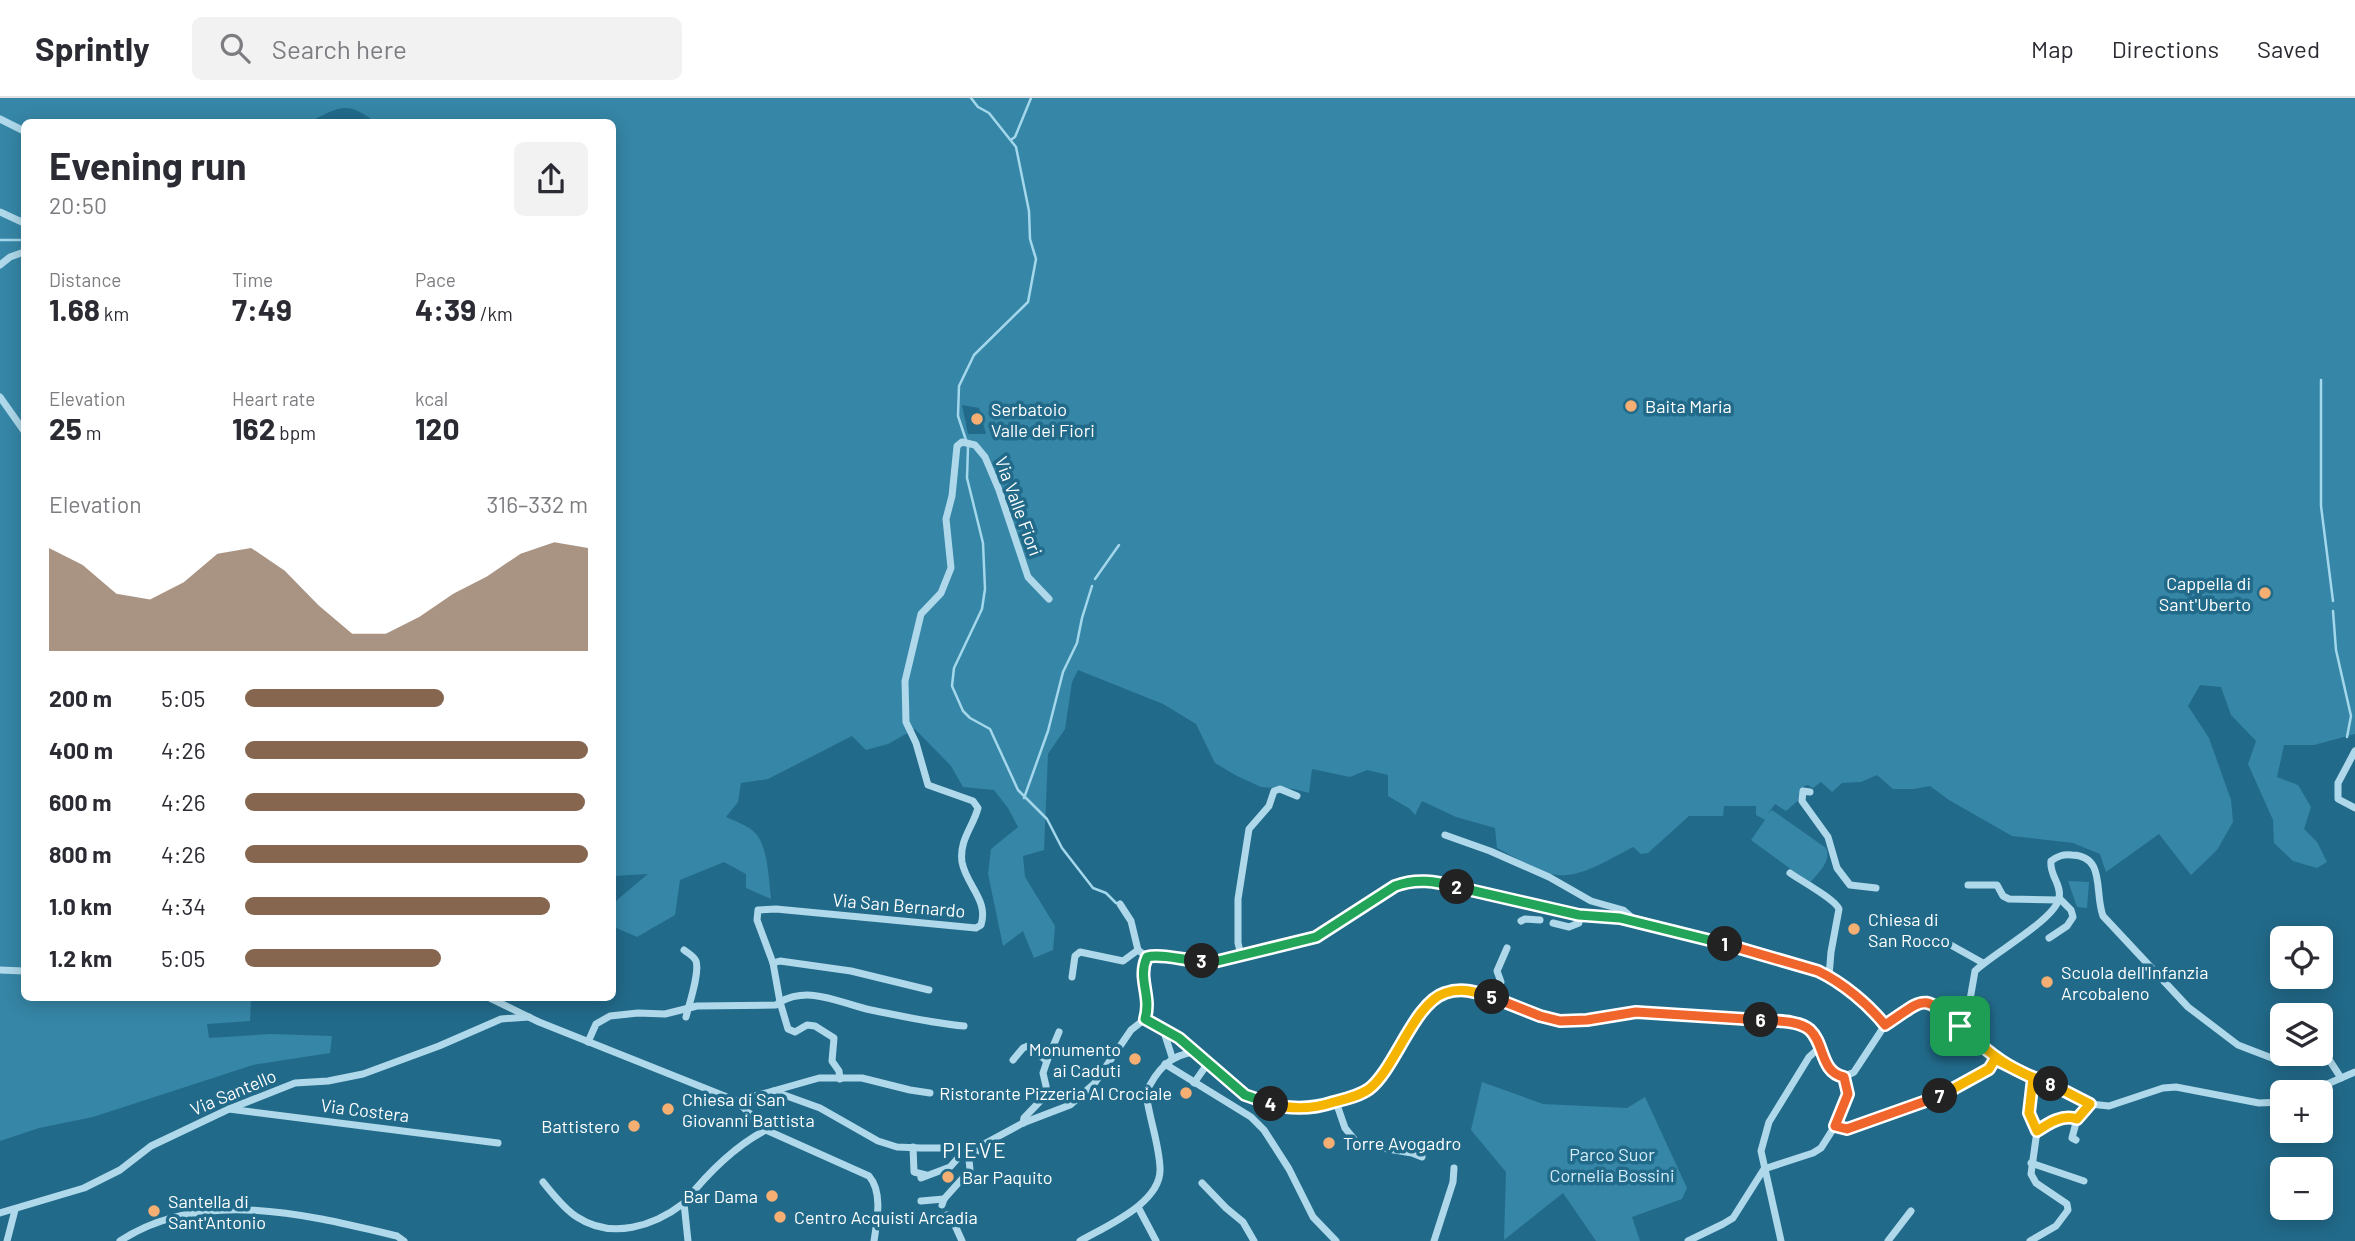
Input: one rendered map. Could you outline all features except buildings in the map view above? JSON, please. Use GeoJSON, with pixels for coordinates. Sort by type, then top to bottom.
{"type":"FeatureCollection","features":[{"type":"Feature","properties":{"kind":"street"},"geometry":{"type":"LineString","coordinates":[[0,119],[21,130]]}},
{"type":"Feature","properties":{"kind":"street"},"geometry":{"type":"LineString","coordinates":[[0,212],[21,222]]}},
{"type":"Feature","properties":{"kind":"street"},"geometry":{"type":"LineString","coordinates":[[0,265],[21,253]]}},
{"type":"Feature","properties":{"kind":"street"},"geometry":{"type":"LineString","coordinates":[[0,397],[21,427]]}},
{"type":"Feature","properties":{"kind":"street","name":"Via Valle Fiori"},"geometry":{"type":"LineString","coordinates":[[911,733],[906,722],[905,681],[921,614],[941,593],[951,568],[946,519],[952,496],[957,446],[962,443],[975,445],[985,457],[1028,577],[1049,599]]}},
{"type":"Feature","properties":{"kind":"street","name":"Via San Bernardo"},"geometry":{"type":"LineString","coordinates":[[840,1079],[839,1071],[832,1061],[834,1038],[815,1026],[807,1025],[795,1032],[788,1029],[773,963],[757,920],[758,910],[776,909],[976,928],[982,925],[984,911],[962,862],[964,840],[978,808],[974,801],[929,785],[911,733]]}},
{"type":"Feature","properties":{"kind":"street"},"geometry":{"type":"LineString","coordinates":[[2355,751],[2337,789],[2339,799],[2355,808]]}},
{"type":"Feature","properties":{"kind":"street"},"geometry":{"type":"LineString","coordinates":[[1241,955],[1238,943],[1238,898],[1249,829],[1269,806],[1274,791],[1280,789],[1297,796]]}},
{"type":"Feature","properties":{"kind":"street"},"geometry":{"type":"LineString","coordinates":[[1810,792],[1803,791],[1802,801],[1828,837],[1837,868],[1850,885],[1876,888]]}},
{"type":"Feature","properties":{"kind":"street"},"geometry":{"type":"LineString","coordinates":[[1445,835],[1490,850],[1549,877],[1591,901],[1623,910],[1637,921]]}},
{"type":"Feature","properties":{"kind":"street"},"geometry":{"type":"LineString","coordinates":[[1960,1026],[1967,1017],[1972,978],[1983,963],[2033,928],[2056,906],[2059,886],[2050,870],[2051,861],[2057,856],[2083,855],[2091,860],[2096,869],[2103,916],[2188,1007],[2238,1045],[2277,1060],[2293,1062],[2323,1058],[2330,1061],[2341,1078]]}},
{"type":"Feature","properties":{"kind":"street"},"geometry":{"type":"LineString","coordinates":[[1790,873],[1836,902],[1839,909],[1830,952],[1829,976]]}},
{"type":"Feature","properties":{"kind":"street"},"geometry":{"type":"LineString","coordinates":[[1120,904],[1131,921],[1138,950],[1147,957],[1218,961],[1316,937],[1395,886],[1408,881],[1433,881],[1579,915],[1637,921],[1783,960],[1829,976],[1875,1013],[1885,1025]]}},
{"type":"Feature","properties":{"kind":"street"},"geometry":{"type":"LineString","coordinates":[[1968,885],[1997,885],[2003,896],[2009,899],[2059,899],[2071,910],[2073,917],[2067,926],[2049,938]]}},
{"type":"Feature","properties":{"kind":"street"},"geometry":{"type":"LineString","coordinates":[[1553,923],[1569,927],[1579,923],[1579,915]]}},
{"type":"Feature","properties":{"kind":"street"},"geometry":{"type":"LineString","coordinates":[[1521,921],[1540,920]]}},
{"type":"Feature","properties":{"kind":"street"},"geometry":{"type":"LineString","coordinates":[[1949,944],[1983,963]]}},
{"type":"Feature","properties":{"kind":"street"},"geometry":{"type":"LineString","coordinates":[[1495,998],[1501,982],[1497,971],[1507,948]]}},
{"type":"Feature","properties":{"kind":"street"},"geometry":{"type":"LineString","coordinates":[[684,950],[696,961],[687,1013]]}},
{"type":"Feature","properties":{"kind":"street"},"geometry":{"type":"LineString","coordinates":[[1072,977],[1075,956],[1080,952],[1123,961],[1138,950]]}},
{"type":"Feature","properties":{"kind":"street"},"geometry":{"type":"LineString","coordinates":[[921,1201],[943,1202],[970,1170],[969,1159],[984,1144],[1023,1123],[1070,1105],[1094,1084],[1130,1030],[1145,1019],[1149,1006],[1141,969],[1147,957]]}},
{"type":"Feature","properties":{"kind":"street"},"geometry":{"type":"LineString","coordinates":[[773,963],[780,961],[851,971],[929,990]]}},
{"type":"Feature","properties":{"kind":"street"},"geometry":{"type":"LineString","coordinates":[[0,970],[21,971]]}},
{"type":"Feature","properties":{"kind":"street"},"geometry":{"type":"LineString","coordinates":[[1145,1019],[1196,1052],[1245,1095],[1294,1109],[1355,1096],[1377,1081],[1422,1014],[1442,993],[1469,990],[1560,1021],[1587,1020],[1636,1012],[1794,1023],[1810,1030],[1829,1069],[1836,1076],[1844,1077],[1854,1072],[1885,1025],[1919,1003],[1927,1002],[1935,1004],[1995,1059],[2033,1078],[2057,1086],[2090,1104],[2109,1106],[2163,1088],[2176,1087],[2259,1103],[2270,1103]]}},
{"type":"Feature","properties":{"kind":"street"},"geometry":{"type":"LineString","coordinates":[[588,1042],[596,1024],[610,1016],[687,1013],[697,1006],[770,1007],[788,998],[821,995],[924,1022],[964,1026]]}},
{"type":"Feature","properties":{"kind":"street"},"geometry":{"type":"LineString","coordinates":[[496,1001],[588,1042],[737,1101],[766,1130],[869,1176],[876,1184],[874,1241]]}},
{"type":"Feature","properties":{"kind":"street","name":"Via Santello"},"geometry":{"type":"LineString","coordinates":[[0,1213],[85,1188],[120,1170],[151,1146],[229,1109],[295,1083],[328,1081],[363,1073],[439,1046],[501,1019],[530,1017]]}},
{"type":"Feature","properties":{"kind":"street"},"geometry":{"type":"LineString","coordinates":[[1163,1029],[1172,1057]]}},
{"type":"Feature","properties":{"kind":"street"},"geometry":{"type":"LineString","coordinates":[[1023,1123],[1024,1118],[1046,1095],[1043,1073],[1059,1032]]}},
{"type":"Feature","properties":{"kind":"street"},"geometry":{"type":"LineString","coordinates":[[1013,1060],[1028,1046],[1047,1060]]}},
{"type":"Feature","properties":{"kind":"street"},"geometry":{"type":"LineString","coordinates":[[1781,1241],[1761,1151],[1769,1122],[1808,1056],[1819,1048]]}},
{"type":"Feature","properties":{"kind":"street"},"geometry":{"type":"LineString","coordinates":[[1080,1241],[1149,1198],[1159,1180],[1160,1167],[1146,1093],[1165,1063],[1172,1057],[1196,1052]]}},
{"type":"Feature","properties":{"kind":"street"},"geometry":{"type":"LineString","coordinates":[[1835,1126],[1847,1129],[1933,1100],[1989,1069],[1995,1059]]}},
{"type":"Feature","properties":{"kind":"street"},"geometry":{"type":"LineString","coordinates":[[1165,1063],[1251,1117],[1264,1130],[1289,1169],[1312,1217],[1336,1241]]}},
{"type":"Feature","properties":{"kind":"street"},"geometry":{"type":"LineString","coordinates":[[1194,1083],[1208,1063]]}},
{"type":"Feature","properties":{"kind":"street"},"geometry":{"type":"LineString","coordinates":[[2333,1082],[2355,1072]]}},
{"type":"Feature","properties":{"kind":"street"},"geometry":{"type":"LineString","coordinates":[[1688,1241],[1732,1218],[1764,1169],[1821,1148],[1835,1126],[1848,1094],[1844,1077]]}},
{"type":"Feature","properties":{"kind":"street"},"geometry":{"type":"LineString","coordinates":[[737,1101],[819,1078],[862,1078],[930,1093]]}},
{"type":"Feature","properties":{"kind":"street"},"geometry":{"type":"LineString","coordinates":[[2030,1241],[2056,1226],[2068,1210],[2067,1205],[2032,1180],[2031,1163],[2037,1131],[2029,1113],[2033,1078]]}},
{"type":"Feature","properties":{"kind":"street"},"geometry":{"type":"LineString","coordinates":[[773,1091],[820,1108],[878,1141],[897,1147],[967,1147],[984,1144]]}},
{"type":"Feature","properties":{"kind":"street"},"geometry":{"type":"LineString","coordinates":[[1336,1102],[1345,1128],[1358,1144],[1422,1157]]}},
{"type":"Feature","properties":{"kind":"street"},"geometry":{"type":"LineString","coordinates":[[2076,1140],[2071,1138],[2071,1133],[2077,1119],[2090,1104]]}},
{"type":"Feature","properties":{"kind":"street","name":"Via Costera"},"geometry":{"type":"LineString","coordinates":[[229,1109],[498,1143]]}},
{"type":"Feature","properties":{"kind":"street"},"geometry":{"type":"LineString","coordinates":[[2037,1131],[2053,1121],[2070,1117],[2077,1119]]}},
{"type":"Feature","properties":{"kind":"street"},"geometry":{"type":"LineString","coordinates":[[543,1182],[576,1217],[595,1225],[618,1229],[637,1227],[684,1203],[726,1157],[766,1130]]}},
{"type":"Feature","properties":{"kind":"street"},"geometry":{"type":"LineString","coordinates":[[913,1147],[914,1172],[930,1176]]}},
{"type":"Feature","properties":{"kind":"street"},"geometry":{"type":"LineString","coordinates":[[921,1178],[950,1167],[967,1147]]}},
{"type":"Feature","properties":{"kind":"street"},"geometry":{"type":"LineString","coordinates":[[2031,1163],[2084,1181]]}},
{"type":"Feature","properties":{"kind":"street"},"geometry":{"type":"LineString","coordinates":[[1434,1241],[1453,1182],[1454,1168]]}},
{"type":"Feature","properties":{"kind":"street"},"geometry":{"type":"LineString","coordinates":[[1202,1183],[1243,1222],[1254,1241]]}},
{"type":"Feature","properties":{"kind":"street"},"geometry":{"type":"LineString","coordinates":[[684,1203],[688,1241]]}},
{"type":"Feature","properties":{"kind":"street"},"geometry":{"type":"LineString","coordinates":[[1138,1207],[1156,1241]]}},
{"type":"Feature","properties":{"kind":"street"},"geometry":{"type":"LineString","coordinates":[[120,1241],[156,1222],[187,1214],[247,1209],[274,1210],[341,1223],[397,1236],[404,1241]]}},
{"type":"Feature","properties":{"kind":"street"},"geometry":{"type":"LineString","coordinates":[[7,1241],[15,1210]]}},
{"type":"Feature","properties":{"kind":"street"},"geometry":{"type":"LineString","coordinates":[[1888,1241],[1911,1211]]}},
{"type":"Feature","properties":{"kind":"street"},"geometry":{"type":"LineString","coordinates":[[947,1215],[953,1221],[962,1241]]}},
{"type":"Feature","properties":{"kind":"street"},"geometry":{"type":"LineString","coordinates":[[1702,1234],[1711,1241]]}},
{"type":"Feature","properties":{"kind":"green space"},"geometry":{"type":"Polygon","coordinates":[[[0,98],[2355,98],[2355,734],[2314,745],[2284,745],[2277,777],[2298,785],[2311,807],[2304,829],[2317,842],[2327,862],[2317,868],[2293,861],[2274,843],[2273,820],[2248,764],[2256,741],[2231,715],[2221,687],[2200,685],[2188,706],[2209,738],[2231,800],[2233,822],[2217,850],[2191,875],[2159,834],[2106,872],[2100,854],[2073,843],[2012,836],[1930,786],[1893,789],[1877,775],[1861,782],[1842,783],[1832,792],[1821,782],[1813,788],[1804,786],[1800,799],[1786,811],[1775,804],[1767,815],[1772,810],[1826,848],[1826,862],[1810,883],[1751,840],[1765,820],[1756,815],[1756,806],[1724,806],[1723,816],[1689,816],[1648,853],[1641,854],[1633,847],[1586,870],[1567,875],[1550,874],[1497,848],[1495,828],[1456,817],[1422,801],[1415,815],[1388,796],[1388,775],[1367,770],[1350,777],[1312,769],[1309,793],[1294,789],[1261,787],[1215,763],[1196,724],[1163,704],[1078,670],[1072,682],[1065,729],[1048,754],[1044,850],[1023,856],[1025,877],[1055,926],[1053,950],[1034,958],[1023,931],[1003,946],[988,874],[991,849],[1018,827],[994,790],[963,787],[951,766],[915,729],[888,744],[866,750],[852,736],[768,779],[741,783],[738,802],[726,817],[749,828],[759,838],[766,859],[771,899],[746,888],[746,874],[724,862],[680,880],[675,915],[637,937],[616,928],[617,900],[648,874],[616,876],[616,119],[371,119],[357,110],[342,108],[315,119],[21,119],[21,1001],[251,1001],[250,1021],[207,1024],[209,1038],[271,1034],[332,1036],[330,1053],[253,1065],[93,1117],[39,1128],[0,1141],[0,98]],[[962,405],[968,434],[986,434],[979,408],[962,405]]]}},
{"type":"Feature","properties":{"kind":"green space"},"geometry":{"type":"Polygon","coordinates":[[[2068,881],[2089,882],[2087,908],[2077,907],[2068,881]]]}},
{"type":"Feature","properties":{"kind":"green space","name":"Parco Suor Cornelia Bossini"},"geometry":{"type":"Polygon","coordinates":[[[1482,1082],[1543,1104],[1627,1108],[1645,1097],[1687,1188],[1682,1199],[1632,1217],[1640,1241],[1596,1241],[1563,1193],[1504,1240],[1506,1172],[1471,1130],[1482,1082]]]}},
{"type":"Feature","properties":{"kind":"waterway"},"geometry":{"type":"LineString","coordinates":[[966,440],[958,416],[959,386],[974,355],[1028,302],[1036,259],[1030,239],[1029,211],[1016,147],[989,113],[978,107],[971,98]]}},
{"type":"Feature","properties":{"kind":"waterway"},"geometry":{"type":"LineString","coordinates":[[1012,139],[1031,98]]}},
{"type":"Feature","properties":{"kind":"waterway"},"geometry":{"type":"LineString","coordinates":[[0,240],[21,240]]}},
{"type":"Feature","properties":{"kind":"waterway"},"geometry":{"type":"LineString","coordinates":[[2321,380],[2321,506],[2333,601]]}},
{"type":"Feature","properties":{"kind":"waterway"},"geometry":{"type":"LineString","coordinates":[[968,447],[967,478],[983,543],[985,589],[982,609],[954,668],[952,686],[963,711],[990,729],[1018,790],[1047,819],[1062,848],[1093,888],[1106,893],[1116,903]]}},
{"type":"Feature","properties":{"kind":"waterway"},"geometry":{"type":"LineString","coordinates":[[1095,579],[1119,545]]}},
{"type":"Feature","properties":{"kind":"waterway"},"geometry":{"type":"LineString","coordinates":[[1024,798],[1048,731],[1063,672],[1077,643],[1092,586]]}},
{"type":"Feature","properties":{"kind":"waterway"},"geometry":{"type":"LineString","coordinates":[[2333,611],[2336,650],[2351,716],[2347,737]]}},
{"type":"Feature","properties":{"kind":"place","name":"Baita Maria"},"geometry":{"type":"Point","coordinates":[1631,406]}},
{"type":"Feature","properties":{"kind":"place","name":"Serbatoio Valle dei Fiori"},"geometry":{"type":"Point","coordinates":[977,419]}},
{"type":"Feature","properties":{"kind":"place","name":"Cappella di Sant'Uberto"},"geometry":{"type":"Point","coordinates":[2265,593]}},
{"type":"Feature","properties":{"kind":"place","name":"Chiesa di San Rocco"},"geometry":{"type":"Point","coordinates":[1854,929]}},
{"type":"Feature","properties":{"kind":"place","name":"Scuola dell'Infanzia Arcobaleno"},"geometry":{"type":"Point","coordinates":[2047,982]}},
{"type":"Feature","properties":{"kind":"place","name":"Monumento ai Caduti"},"geometry":{"type":"Point","coordinates":[1135,1059]}},
{"type":"Feature","properties":{"kind":"place","name":"Ristorante Pizzeria Al Crociale"},"geometry":{"type":"Point","coordinates":[1186,1093]}},
{"type":"Feature","properties":{"kind":"place","name":"Chiesa di San Giovanni Battista"},"geometry":{"type":"Point","coordinates":[668,1109]}},
{"type":"Feature","properties":{"kind":"place","name":"Battistero"},"geometry":{"type":"Point","coordinates":[634,1126]}},
{"type":"Feature","properties":{"kind":"place","name":"Torre Avogadro"},"geometry":{"type":"Point","coordinates":[1329,1143]}},
{"type":"Feature","properties":{"kind":"place","name":"Bar Paquito"},"geometry":{"type":"Point","coordinates":[948,1177]}},
{"type":"Feature","properties":{"kind":"place","name":"Bar Dama"},"geometry":{"type":"Point","coordinates":[772,1196]}},
{"type":"Feature","properties":{"kind":"place","name":"Santella di Sant'Antonio"},"geometry":{"type":"Point","coordinates":[154,1211]}},
{"type":"Feature","properties":{"kind":"place","name":"Centro Acquisti Arcadia"},"geometry":{"type":"Point","coordinates":[780,1217]}},
{"type":"Feature","properties":{"kind":"district","name":"PIEVE"},"geometry":{"type":"Point","coordinates":[975,1149]}},
{"type":"Feature","properties":{"kind":"route"},"geometry":{"type":"LineString","coordinates":[[1960,1026],[1935,1004],[1927,1002],[1919,1003],[1885,1025],[1875,1013],[1829,976],[1818,971],[1637,921],[1579,915],[1433,881],[1408,881],[1395,886],[1316,937],[1218,961],[1184,961],[1154,955],[1147,957],[1141,969],[1149,1006],[1145,1019],[1179,1038],[1245,1095],[1294,1109],[1323,1105],[1369,1089],[1430,1004],[1442,993],[1456,990],[1469,990],[1560,1021],[1587,1020],[1616,1013],[1636,1012],[1794,1023],[1810,1030],[1829,1069],[1836,1076],[1844,1077],[1848,1094],[1835,1126],[1840,1129],[1933,1100],[1989,1069],[1995,1059],[2033,1078],[2029,1113],[2037,1131],[2053,1121],[2070,1117],[2077,1119],[2090,1104],[2066,1090],[2033,1078],[2005,1065],[1995,1059],[1984,1050],[1960,1026]]}}]}
